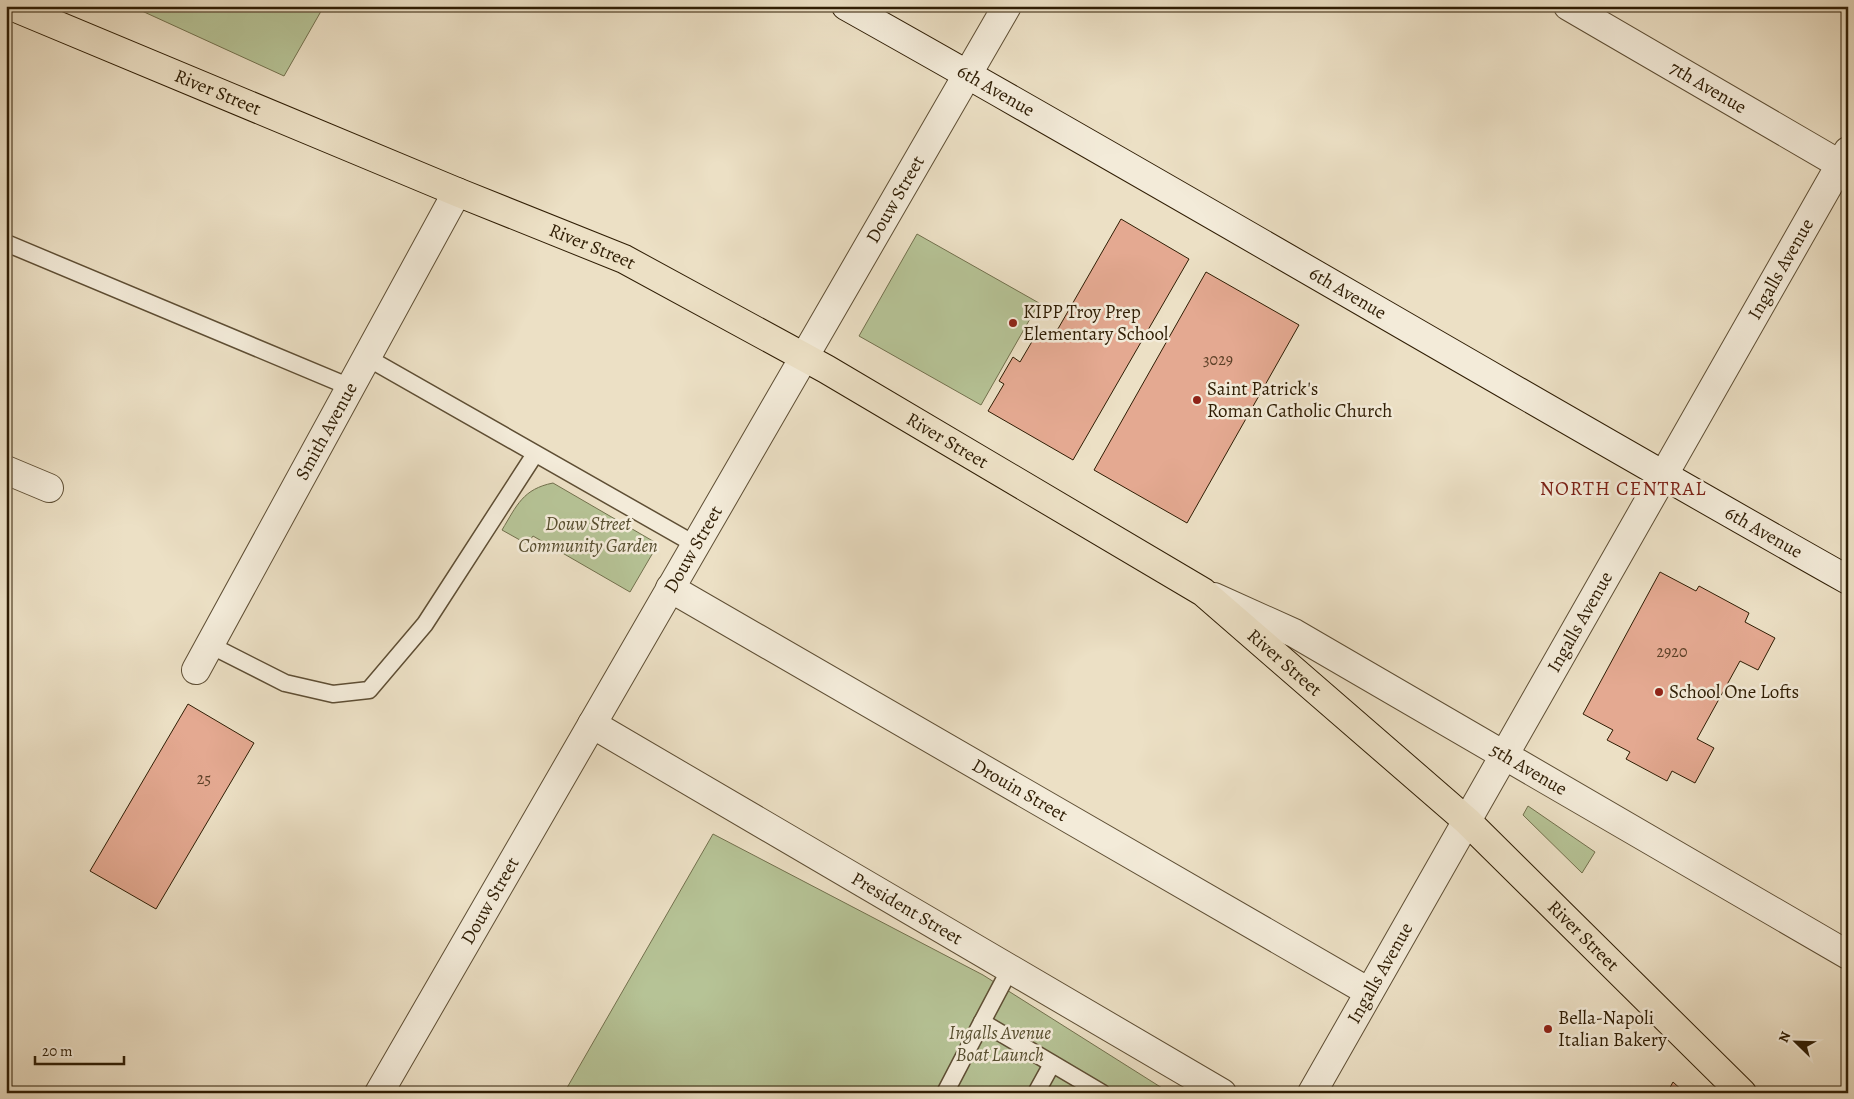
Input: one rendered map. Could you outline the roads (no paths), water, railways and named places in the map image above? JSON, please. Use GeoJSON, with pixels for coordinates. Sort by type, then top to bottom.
{"type":"FeatureCollection","features":[{"type":"Feature","properties":{"kind":"main road","name":"River Street"},"geometry":{"type":"LineString","coordinates":[[11,6],[457,192],[624,259],[804,357],[1203,592],[1467,821],[1742,1093]]}},
{"type":"Feature","properties":{"kind":"street","name":"6th Avenue"},"geometry":{"type":"LineString","coordinates":[[846,6],[1663,476],[1848,580]]}},
{"type":"Feature","properties":{"kind":"street","name":"Douw Street"},"geometry":{"type":"LineString","coordinates":[[379,1093],[1007,6]]}},
{"type":"Feature","properties":{"kind":"street","name":"7th Avenue"},"geometry":{"type":"LineString","coordinates":[[1568,6],[1845,161]]}},
{"type":"Feature","properties":{"kind":"street","name":"Ingalls Avenue"},"geometry":{"type":"LineString","coordinates":[[1312,1093],[1663,476],[1845,161]]}},
{"type":"Feature","properties":{"kind":"street","name":"Smith Avenue"},"geometry":{"type":"LineString","coordinates":[[196,670],[457,192]]}},
{"type":"Feature","properties":{"kind":"street"},"geometry":{"type":"LineString","coordinates":[[6,470],[49,488]]}},
{"type":"Feature","properties":{"kind":"street","name":"Drouin Street"},"geometry":{"type":"LineString","coordinates":[[670,588],[1370,992]]}},
{"type":"Feature","properties":{"kind":"street","name":"5th Avenue"},"geometry":{"type":"LineString","coordinates":[[1203,592],[1294,633],[1848,955]]}},
{"type":"Feature","properties":{"kind":"street","name":"President Street"},"geometry":{"type":"LineString","coordinates":[[592,724],[1222,1093]]}},
{"type":"Feature","properties":{"kind":"lane"},"geometry":{"type":"LineString","coordinates":[[6,243],[350,387]]}},
{"type":"Feature","properties":{"kind":"lane"},"geometry":{"type":"LineString","coordinates":[[366,357],[696,545]]}},
{"type":"Feature","properties":{"kind":"lane"},"geometry":{"type":"LineString","coordinates":[[210,644],[285,683],[333,694],[369,690],[425,624],[535,454]]}},
{"type":"Feature","properties":{"kind":"lane"},"geometry":{"type":"LineString","coordinates":[[945,1093],[1010,969]]}},
{"type":"Feature","properties":{"kind":"lane"},"geometry":{"type":"LineString","coordinates":[[982,1022],[1102,1093]]}},
{"type":"Feature","properties":{"kind":"lane"},"geometry":{"type":"LineString","coordinates":[[1036,1093],[1052,1064]]}},
{"type":"Feature","properties":{"kind":"place","name":"KIPP Troy Prep Elementary School"},"geometry":{"type":"Point","coordinates":[1013,323]}},
{"type":"Feature","properties":{"kind":"place","name":"Saint Patrick's Roman Catholic Church"},"geometry":{"type":"Point","coordinates":[1197,400]}},
{"type":"Feature","properties":{"kind":"place","name":"School One Lofts"},"geometry":{"type":"Point","coordinates":[1659,692]}},
{"type":"Feature","properties":{"kind":"place","name":"Bella-Napoli Italian Bakery"},"geometry":{"type":"Point","coordinates":[1548,1029]}},
{"type":"Feature","properties":{"kind":"district","name":"NORTH CENTRAL"},"geometry":{"type":"Point","coordinates":[1623,488]}},
{"type":"Feature","properties":{"kind":"park label","name":"Douw Street Community Garden"},"geometry":{"type":"Point","coordinates":[588,535]}},
{"type":"Feature","properties":{"kind":"park label","name":"Ingalls Avenue Boat Launch"},"geometry":{"type":"Point","coordinates":[1000,1044]}}]}
